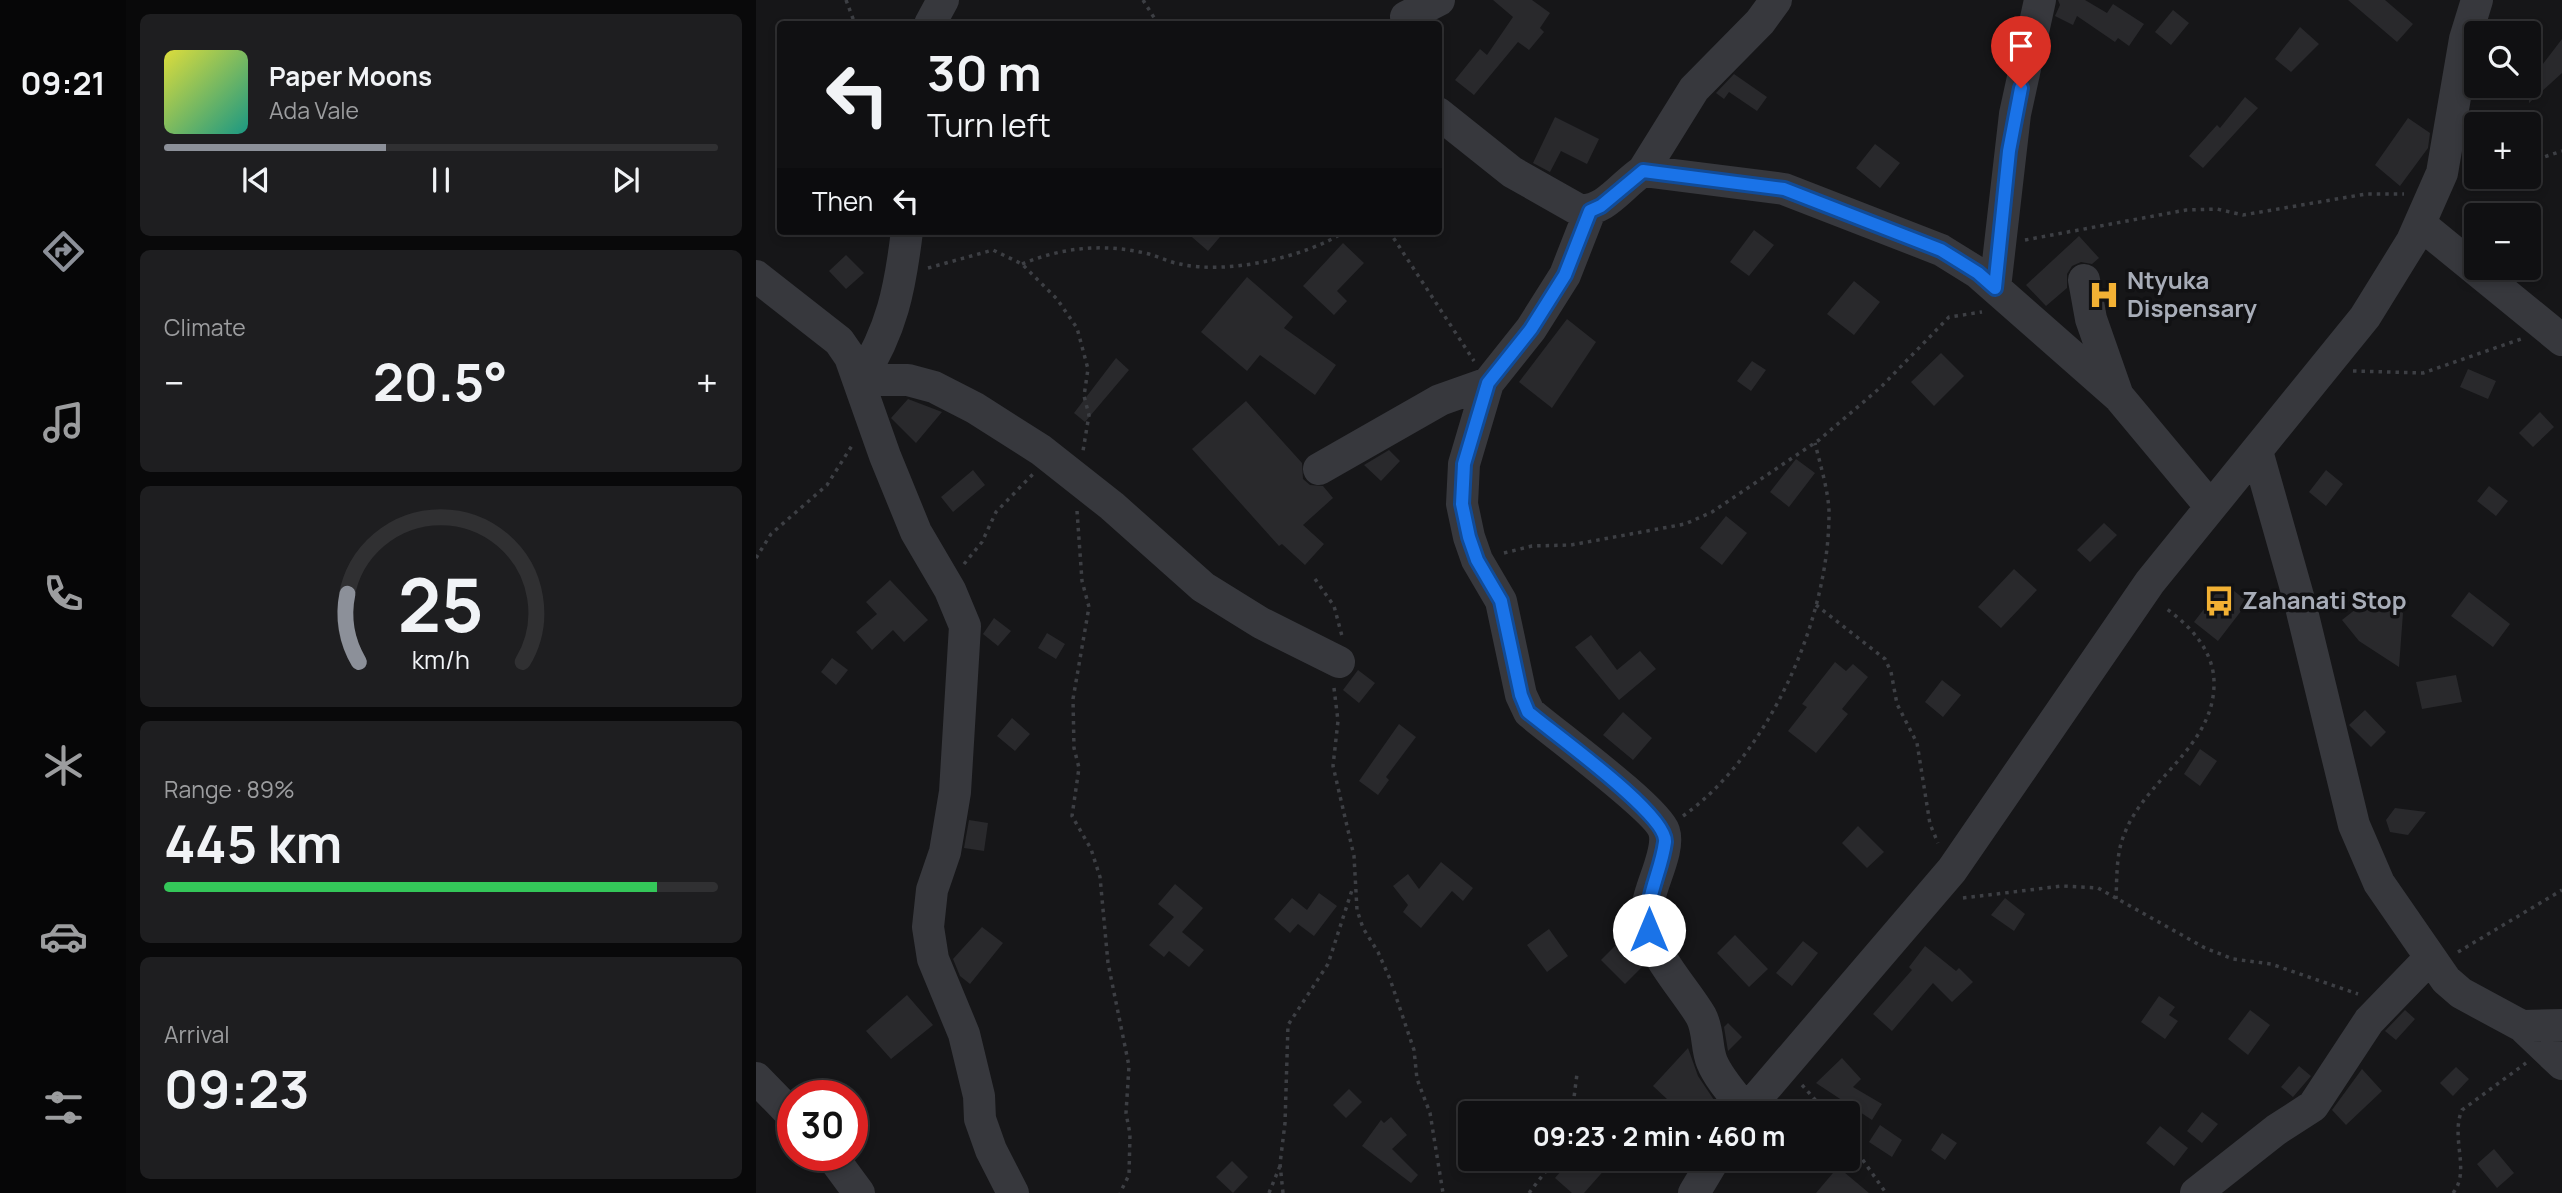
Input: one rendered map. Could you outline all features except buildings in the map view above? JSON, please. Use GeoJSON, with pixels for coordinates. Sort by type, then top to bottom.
{"type":"FeatureCollection","features":[{"type":"Feature","properties":{"kind":"street"},"geometry":{"type":"LineString","coordinates":[[932,21],[943,0]]}},
{"type":"Feature","properties":{"kind":"street"},"geometry":{"type":"LineString","coordinates":[[1401,14],[1439,0]]}},
{"type":"Feature","properties":{"kind":"street"},"geometry":{"type":"LineString","coordinates":[[1442,116],[1511,172],[1566,203],[1590,211],[1601,206],[1643,171],[1694,89],[1760,22],[1776,0]]}},
{"type":"Feature","properties":{"kind":"street"},"geometry":{"type":"LineString","coordinates":[[2005,298],[2000,245],[2015,114],[2040,0]]}},
{"type":"Feature","properties":{"kind":"street"},"geometry":{"type":"LineString","coordinates":[[1754,1101],[1952,870],[2142,593],[2365,317],[2420,225],[2434,194],[2445,160],[2473,2]]}},
{"type":"Feature","properties":{"kind":"street"},"geometry":{"type":"LineString","coordinates":[[1643,171],[1784,189],[1941,250],[1978,273],[2119,397],[2210,506]]}},
{"type":"Feature","properties":{"kind":"street"},"geometry":{"type":"LineString","coordinates":[[1590,211],[1565,275],[1531,329],[1488,383],[1464,464],[1462,504],[1477,560],[1501,601],[1521,695],[1528,712],[1631,796],[1664,830],[1665,841],[1649,898],[1649,930],[1663,958],[1701,1017],[1708,1034],[1711,1061],[1738,1101]]}},
{"type":"Feature","properties":{"kind":"street"},"geometry":{"type":"LineString","coordinates":[[2420,225],[2554,335]]}},
{"type":"Feature","properties":{"kind":"street"},"geometry":{"type":"LineString","coordinates":[[864,393],[898,300],[906,235]]}},
{"type":"Feature","properties":{"kind":"street"},"geometry":{"type":"LineString","coordinates":[[756,276],[839,341],[864,393],[916,532],[947,585],[965,626],[955,792],[945,852],[932,890],[928,928],[933,959],[964,1034],[979,1096],[980,1119],[991,1150],[1013,1193]]}},
{"type":"Feature","properties":{"kind":"street"},"geometry":{"type":"LineString","coordinates":[[2084,280],[2091,319],[2119,397]]}},
{"type":"Feature","properties":{"kind":"street"},"geometry":{"type":"LineString","coordinates":[[864,393],[908,380],[934,387],[998,421],[1112,506],[1203,587],[1261,623],[1339,662]]}},
{"type":"Feature","properties":{"kind":"street"},"geometry":{"type":"LineString","coordinates":[[1319,469],[1440,400],[1488,383]]}},
{"type":"Feature","properties":{"kind":"street"},"geometry":{"type":"LineString","coordinates":[[2257,451],[2300,603],[2354,825],[2379,883],[2437,970],[2460,993],[2557,1046]]}},
{"type":"Feature","properties":{"kind":"street"},"geometry":{"type":"LineString","coordinates":[[2196,1193],[2265,1138],[2313,1106],[2384,1002],[2437,970]]}},
{"type":"Feature","properties":{"kind":"street"},"geometry":{"type":"LineString","coordinates":[[756,1078],[777,1100]]}},
{"type":"Feature","properties":{"kind":"street"},"geometry":{"type":"LineString","coordinates":[[843,1171],[859,1193]]}},
{"type":"Feature","properties":{"kind":"street"},"geometry":{"type":"LineString","coordinates":[[1694,1193],[1707,1171]]}},
{"type":"Feature","properties":{"kind":"path"},"geometry":{"type":"LineString","coordinates":[[846,0],[854,21]]}},
{"type":"Feature","properties":{"kind":"path"},"geometry":{"type":"LineString","coordinates":[[1143,0],[1156,21]]}},
{"type":"Feature","properties":{"kind":"path"},"geometry":{"type":"LineString","coordinates":[[2541,158],[2562,151]]}},
{"type":"Feature","properties":{"kind":"path"},"geometry":{"type":"LineString","coordinates":[[2000,245],[2186,210],[2217,209],[2243,215],[2366,194],[2434,194]]}},
{"type":"Feature","properties":{"kind":"path"},"geometry":{"type":"LineString","coordinates":[[1022,264],[1061,249],[1080,248],[1146,254],[1181,265],[1269,262],[1311,251],[1339,235]]}},
{"type":"Feature","properties":{"kind":"path"},"geometry":{"type":"LineString","coordinates":[[1392,235],[1488,383]]}},
{"type":"Feature","properties":{"kind":"path"},"geometry":{"type":"LineString","coordinates":[[901,276],[993,250],[1022,264],[1057,299],[1077,328],[1083,346],[1088,369],[1084,396],[1089,415],[1077,536],[1089,607],[1073,699],[1074,748],[1079,768],[1072,816],[1091,849],[1100,877],[1108,963],[1129,1066],[1126,1113],[1130,1134],[1129,1175],[1120,1193]]}},
{"type":"Feature","properties":{"kind":"path"},"geometry":{"type":"LineString","coordinates":[[1477,560],[1532,546],[1571,545],[1685,524],[1712,512],[1815,442],[1881,387],[1949,317],[2005,298]]}},
{"type":"Feature","properties":{"kind":"path"},"geometry":{"type":"LineString","coordinates":[[2320,375],[2367,370],[2396,374],[2423,373],[2554,335]]}},
{"type":"Feature","properties":{"kind":"path"},"geometry":{"type":"LineString","coordinates":[[756,558],[771,534],[827,485],[848,456],[864,393]]}},
{"type":"Feature","properties":{"kind":"path"},"geometry":{"type":"LineString","coordinates":[[1664,830],[1699,805],[1754,743],[1796,662],[1812,624],[1826,558],[1829,509],[1815,442]]}},
{"type":"Feature","properties":{"kind":"path"},"geometry":{"type":"LineString","coordinates":[[947,585],[982,542],[996,512],[1033,473],[1052,459]]}},
{"type":"Feature","properties":{"kind":"path"},"geometry":{"type":"LineString","coordinates":[[1315,579],[1334,606],[1342,629],[1344,647],[1334,686],[1338,721],[1333,766],[1354,856],[1353,886],[1363,928],[1390,979],[1415,1050],[1417,1079],[1430,1113],[1443,1193]]}},
{"type":"Feature","properties":{"kind":"path"},"geometry":{"type":"LineString","coordinates":[[2116,899],[2123,836],[2138,810],[2191,745],[2206,720],[2214,697],[2214,667],[2207,649],[2168,609],[2142,593]]}},
{"type":"Feature","properties":{"kind":"path"},"geometry":{"type":"LineString","coordinates":[[1816,605],[1885,659],[1891,672],[1897,704],[1917,743],[1930,824],[1952,870]]}},
{"type":"Feature","properties":{"kind":"path"},"geometry":{"type":"LineString","coordinates":[[1283,1193],[1280,1164],[1285,1123],[1287,1026],[1328,964],[1353,886]]}},
{"type":"Feature","properties":{"kind":"path"},"geometry":{"type":"LineString","coordinates":[[1925,903],[2062,886],[2098,888],[2205,948],[2233,959],[2271,964],[2384,1002]]}},
{"type":"Feature","properties":{"kind":"path"},"geometry":{"type":"LineString","coordinates":[[2437,970],[2458,952],[2562,890]]}},
{"type":"Feature","properties":{"kind":"path"},"geometry":{"type":"LineString","coordinates":[[2454,1193],[2461,1179],[2456,1138],[2457,1122],[2462,1110],[2557,1046]]}},
{"type":"Feature","properties":{"kind":"path"},"geometry":{"type":"LineString","coordinates":[[1786,1064],[1817,1101]]}},
{"type":"Feature","properties":{"kind":"path"},"geometry":{"type":"LineString","coordinates":[[1574,1101],[1577,1074]]}},
{"type":"Feature","properties":{"kind":"path"},"geometry":{"type":"LineString","coordinates":[[1860,1156],[1886,1193]]}},
{"type":"Feature","properties":{"kind":"path"},"geometry":{"type":"LineString","coordinates":[[1269,1193],[1280,1164]]}},
{"type":"Feature","properties":{"kind":"path"},"geometry":{"type":"LineString","coordinates":[[1529,1193],[1546,1171]]}},
{"type":"Feature","properties":{"kind":"place","name":"Ntyuka Dispensary"},"geometry":{"type":"Point","coordinates":[2104,295]}},
{"type":"Feature","properties":{"kind":"place","name":"Zahanati Stop"},"geometry":{"type":"Point","coordinates":[2219,601]}},
{"type":"Feature","properties":{"kind":"route"},"geometry":{"type":"LineString","coordinates":[[1649,930],[1649,898],[1665,841],[1664,830],[1631,796],[1528,712],[1521,695],[1501,601],[1477,560],[1469,537],[1462,504],[1464,464],[1488,383],[1531,329],[1565,275],[1590,211],[1601,206],[1629,179],[1643,171],[1661,171],[1687,177],[1784,189],[1941,250],[1978,273],[1995,288],[2009,151],[2021,88]]}}]}
